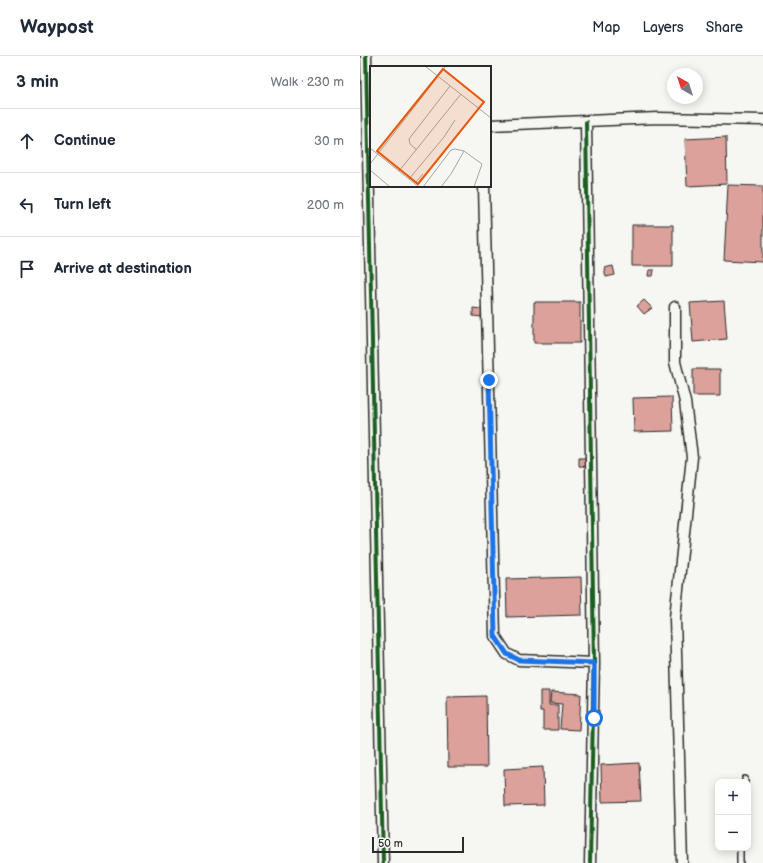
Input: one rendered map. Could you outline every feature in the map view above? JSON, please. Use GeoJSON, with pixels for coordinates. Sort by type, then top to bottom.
{"type":"FeatureCollection","features":[{"type":"Feature","properties":{"kind":"street"},"geometry":{"type":"LineString","coordinates":[[366,56],[366,128],[383,863]]}},
{"type":"Feature","properties":{"kind":"street"},"geometry":{"type":"LineString","coordinates":[[491,125],[658,118],[763,120]]}},
{"type":"Feature","properties":{"kind":"street"},"geometry":{"type":"LineString","coordinates":[[586,122],[594,663],[590,863]]}},
{"type":"Feature","properties":{"kind":"street"},"geometry":{"type":"LineString","coordinates":[[484,187],[495,636],[507,654],[519,660],[594,663]]}},
{"type":"Feature","properties":{"kind":"street"},"geometry":{"type":"LineString","coordinates":[[675,307],[675,362],[685,402],[692,457],[675,618],[682,863]]}},
{"type":"Feature","properties":{"kind":"lane"},"geometry":{"type":"LineString","coordinates":[[740,851],[740,863]]}},
{"type":"Feature","properties":{"kind":"building"},"geometry":{"type":"Polygon","coordinates":[[[726,137],[727,184],[687,186],[685,139],[726,137]]]}},
{"type":"Feature","properties":{"kind":"building"},"geometry":{"type":"Polygon","coordinates":[[[728,185],[763,186],[763,262],[724,260],[728,185]]]}},
{"type":"Feature","properties":{"kind":"building"},"geometry":{"type":"Polygon","coordinates":[[[632,225],[673,225],[673,266],[632,266],[632,225]]]}},
{"type":"Feature","properties":{"kind":"building"},"geometry":{"type":"Polygon","coordinates":[[[613,266],[615,275],[606,277],[604,268],[613,266]]]}},
{"type":"Feature","properties":{"kind":"building"},"geometry":{"type":"Polygon","coordinates":[[[649,270],[654,270],[653,276],[648,276],[649,270]]]}},
{"type":"Feature","properties":{"kind":"building"},"geometry":{"type":"Polygon","coordinates":[[[644,300],[652,308],[644,314],[637,306],[644,300]]]}},
{"type":"Feature","properties":{"kind":"building"},"geometry":{"type":"Polygon","coordinates":[[[724,301],[727,339],[693,342],[690,303],[724,301]]]}},
{"type":"Feature","properties":{"kind":"building"},"geometry":{"type":"Polygon","coordinates":[[[534,302],[580,302],[580,343],[534,343],[534,302]]]}},
{"type":"Feature","properties":{"kind":"building"},"geometry":{"type":"Polygon","coordinates":[[[473,308],[482,309],[481,317],[473,316],[473,308]]]}},
{"type":"Feature","properties":{"kind":"building"},"geometry":{"type":"Polygon","coordinates":[[[693,369],[720,369],[720,396],[693,396],[693,369]]]}},
{"type":"Feature","properties":{"kind":"building"},"geometry":{"type":"Polygon","coordinates":[[[672,397],[673,431],[634,432],[633,398],[672,397]]]}},
{"type":"Feature","properties":{"kind":"building"},"geometry":{"type":"Polygon","coordinates":[[[579,458],[588,458],[588,467],[579,466],[579,458]]]}},
{"type":"Feature","properties":{"kind":"building"},"geometry":{"type":"Polygon","coordinates":[[[581,577],[582,615],[507,617],[506,579],[581,577]]]}},
{"type":"Feature","properties":{"kind":"building"},"geometry":{"type":"Polygon","coordinates":[[[540,691],[549,691],[549,705],[558,705],[558,730],[543,730],[543,711],[540,711],[540,691]]]}},
{"type":"Feature","properties":{"kind":"building"},"geometry":{"type":"Polygon","coordinates":[[[551,692],[581,694],[579,730],[560,729],[562,704],[550,703],[551,692]]]}},
{"type":"Feature","properties":{"kind":"building"},"geometry":{"type":"Polygon","coordinates":[[[486,696],[487,767],[448,767],[447,697],[486,696]]]}},
{"type":"Feature","properties":{"kind":"building"},"geometry":{"type":"Polygon","coordinates":[[[639,763],[641,801],[602,802],[601,765],[639,763]]]}},
{"type":"Feature","properties":{"kind":"building"},"geometry":{"type":"Polygon","coordinates":[[[543,767],[544,805],[505,806],[504,769],[543,767]]]}},
{"type":"Feature","properties":{"kind":"cycle path"},"geometry":{"type":"LineString","coordinates":[[366,56],[383,863]]}},
{"type":"Feature","properties":{"kind":"cycle path"},"geometry":{"type":"LineString","coordinates":[[586,122],[594,663],[590,863]]}},
{"type":"Feature","properties":{"kind":"route"},"geometry":{"type":"LineString","coordinates":[[489,380],[495,636],[507,654],[519,660],[594,663],[594,718]]}}]}
